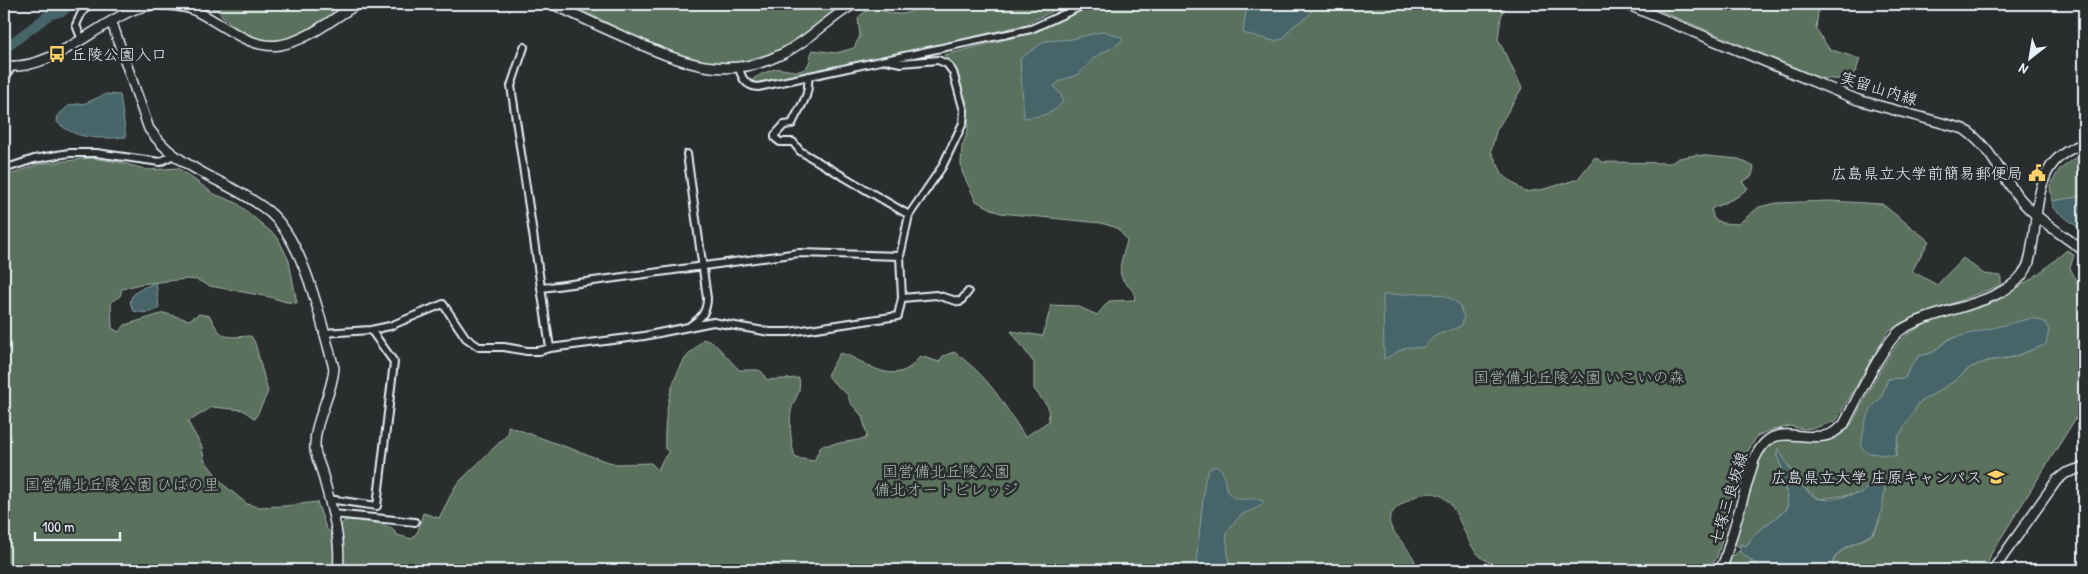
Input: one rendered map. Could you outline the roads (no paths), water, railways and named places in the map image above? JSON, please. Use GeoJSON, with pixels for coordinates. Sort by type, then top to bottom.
{"type":"FeatureCollection","features":[{"type":"Feature","properties":{"kind":"street"},"geometry":{"type":"LineString","coordinates":[[82,40],[76,26],[81,14],[90,4]]}},
{"type":"Feature","properties":{"kind":"street"},"geometry":{"type":"LineString","coordinates":[[4,81],[8,67],[27,65],[49,57],[134,10],[154,4]]}},
{"type":"Feature","properties":{"kind":"street"},"geometry":{"type":"LineString","coordinates":[[158,4],[174,5],[194,10],[239,36],[262,45],[280,46],[323,27],[358,4]]}},
{"type":"Feature","properties":{"kind":"street"},"geometry":{"type":"LineString","coordinates":[[553,4],[665,56],[701,67],[739,68],[768,61],[784,53],[803,42],[854,4]]}},
{"type":"Feature","properties":{"kind":"street"},"geometry":{"type":"LineString","coordinates":[[739,68],[743,80],[749,86],[758,87],[1031,30],[1086,4]]}},
{"type":"Feature","properties":{"kind":"street","name":"実留山内線"},"geometry":{"type":"LineString","coordinates":[[1626,4],[1858,100],[1964,129],[1978,138],[1989,151],[2021,200],[2037,215],[2084,251]]}},
{"type":"Feature","properties":{"kind":"street"},"geometry":{"type":"LineString","coordinates":[[112,23],[149,129],[173,155],[260,206],[280,224],[298,252],[334,368],[333,378],[315,435],[315,452],[333,514],[339,554],[338,570]]}},
{"type":"Feature","properties":{"kind":"street"},"geometry":{"type":"LineString","coordinates":[[524,47],[511,86],[550,348]]}},
{"type":"Feature","properties":{"kind":"street"},"geometry":{"type":"LineString","coordinates":[[324,333],[371,330],[390,326],[443,304],[466,338],[479,347],[533,351],[644,336],[713,322],[778,333],[898,316],[902,298],[900,256],[909,215],[942,167],[964,123],[964,112],[953,72],[947,64],[938,60],[900,63],[886,60]]}},
{"type":"Feature","properties":{"kind":"street"},"geometry":{"type":"LineString","coordinates":[[808,76],[808,95],[796,113],[792,124],[782,126],[774,136],[776,140],[780,142],[793,142],[800,151],[909,215]]}},
{"type":"Feature","properties":{"kind":"street","name":"七塚三良坂線"},"geometry":{"type":"LineString","coordinates":[[1720,570],[1758,449],[1766,441],[1778,435],[1824,436],[1835,432],[1844,424],[1883,353],[1901,330],[1923,318],[2001,293],[2015,283],[2026,270],[2030,257],[2039,194],[2048,169],[2065,151],[2084,144]]}},
{"type":"Feature","properties":{"kind":"street"},"geometry":{"type":"LineString","coordinates":[[4,169],[34,159],[70,153],[96,153],[160,162],[173,155]]}},
{"type":"Feature","properties":{"kind":"street"},"geometry":{"type":"LineString","coordinates":[[687,154],[703,267],[706,307],[700,319],[689,326]]}},
{"type":"Feature","properties":{"kind":"street"},"geometry":{"type":"LineString","coordinates":[[542,288],[798,253],[900,256]]}},
{"type":"Feature","properties":{"kind":"street"},"geometry":{"type":"LineString","coordinates":[[902,298],[936,295],[960,302],[968,292]]}},
{"type":"Feature","properties":{"kind":"street"},"geometry":{"type":"LineString","coordinates":[[328,499],[377,506],[394,362],[371,330]]}},
{"type":"Feature","properties":{"kind":"street"},"geometry":{"type":"LineString","coordinates":[[1992,570],[2057,480],[2066,473],[2084,467]]}},
{"type":"Feature","properties":{"kind":"street"},"geometry":{"type":"LineString","coordinates":[[333,514],[415,522]]}},
{"type":"Feature","properties":{"kind":"water"},"geometry":{"type":"Polygon","coordinates":[[[1247,4],[1290,4],[1306,8],[1311,12],[1292,27],[1283,39],[1274,41],[1243,33],[1247,4]]]}},
{"type":"Feature","properties":{"kind":"water"},"geometry":{"type":"Polygon","coordinates":[[[1104,31],[1123,38],[1120,43],[1094,58],[1079,74],[1060,81],[1054,86],[1063,101],[1060,106],[1046,114],[1024,118],[1020,59],[1045,41],[1072,39],[1104,31]]]}},
{"type":"Feature","properties":{"kind":"water"},"geometry":{"type":"Polygon","coordinates":[[[106,94],[120,95],[126,137],[89,137],[72,132],[57,122],[58,115],[70,105],[86,103],[106,94]]]}},
{"type":"Feature","properties":{"kind":"water"},"geometry":{"type":"Polygon","coordinates":[[[2084,196],[2084,232],[2053,208],[2052,201],[2084,196]]]}},
{"type":"Feature","properties":{"kind":"water"},"geometry":{"type":"Polygon","coordinates":[[[156,282],[159,308],[147,312],[134,311],[131,300],[136,292],[156,282]]]}},
{"type":"Feature","properties":{"kind":"water"},"geometry":{"type":"Polygon","coordinates":[[[1429,293],[1446,296],[1459,304],[1464,318],[1461,326],[1435,336],[1422,348],[1407,347],[1384,359],[1383,295],[1429,293]]]}},
{"type":"Feature","properties":{"kind":"water"},"geometry":{"type":"Polygon","coordinates":[[[2032,318],[2045,322],[2049,330],[2046,344],[2013,357],[1987,361],[1971,367],[1953,382],[1919,403],[1898,437],[1895,450],[1896,456],[1867,453],[1861,447],[1865,422],[1872,407],[1881,398],[1888,379],[1905,378],[1910,367],[1919,356],[1932,353],[1949,339],[2032,318]]]}},
{"type":"Feature","properties":{"kind":"water"},"geometry":{"type":"Polygon","coordinates":[[[1778,448],[1801,485],[1807,492],[1820,499],[1825,500],[1863,493],[1872,479],[1885,483],[1882,509],[1876,529],[1868,536],[1841,551],[1833,562],[1833,570],[1764,570],[1739,551],[1741,544],[1746,546],[1756,533],[1787,509],[1788,495],[1779,476],[1782,468],[1777,456],[1778,448]]]}},
{"type":"Feature","properties":{"kind":"water"},"geometry":{"type":"Polygon","coordinates":[[[1218,466],[1223,473],[1229,494],[1240,499],[1263,501],[1263,504],[1241,515],[1226,532],[1229,564],[1196,565],[1205,479],[1210,468],[1218,466]]]}},
{"type":"Feature","properties":{"kind":"waterway"},"geometry":{"type":"LineString","coordinates":[[4,49],[49,15],[63,11],[69,4]]}},
{"type":"Feature","properties":{"kind":"place","name":"丘陵公園入口"},"geometry":{"type":"Point","coordinates":[57,54]}},
{"type":"Feature","properties":{"kind":"place","name":"広島県立大学前簡易郵便局"},"geometry":{"type":"Point","coordinates":[2037,173]}},
{"type":"Feature","properties":{"kind":"place","name":"広島県立大学 庄原キャンパス"},"geometry":{"type":"Point","coordinates":[1996,477]}},
{"type":"Feature","properties":{"kind":"park label","name":"国営備北丘陵公園 いこいの森"},"geometry":{"type":"Point","coordinates":[1579,377]}},
{"type":"Feature","properties":{"kind":"park label","name":"国営備北丘陵公園 備北オートビレッジ"},"geometry":{"type":"Point","coordinates":[946,480]}},
{"type":"Feature","properties":{"kind":"park label","name":"国営備北丘陵公園 ひばの里"},"geometry":{"type":"Point","coordinates":[122,484]}}]}
